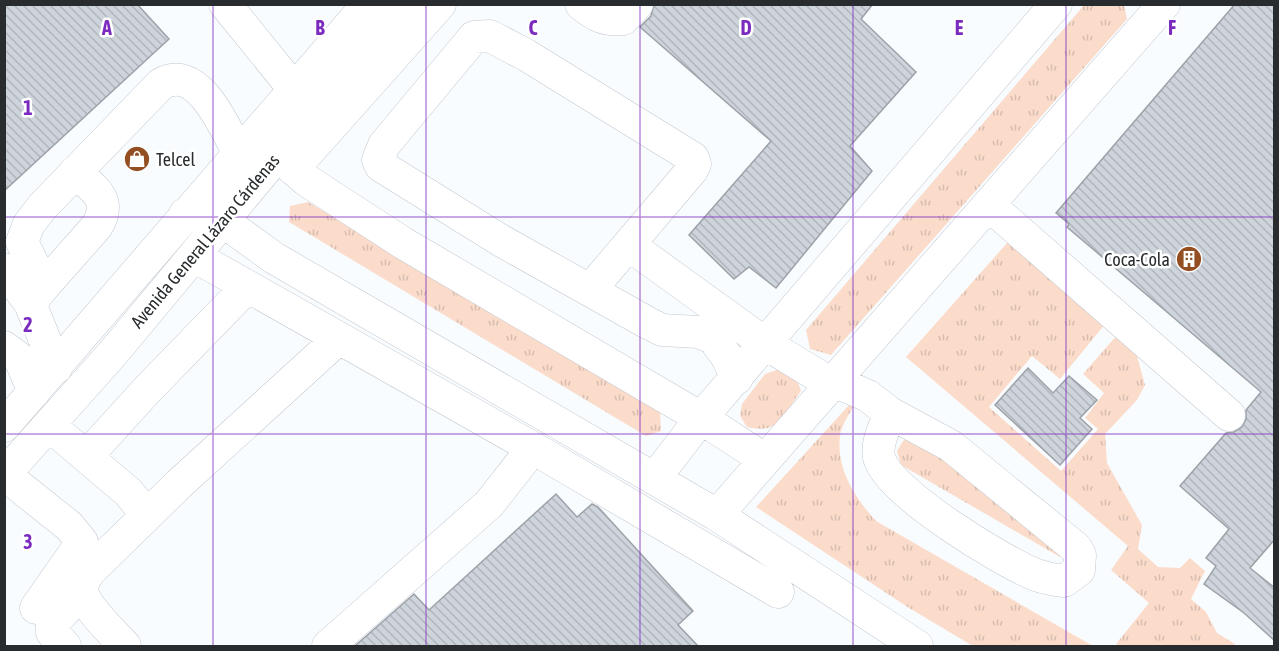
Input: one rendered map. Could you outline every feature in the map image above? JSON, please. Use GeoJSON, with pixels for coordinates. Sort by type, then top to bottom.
{"type":"FeatureCollection","features":[{"type":"Feature","properties":{"kind":"street"},"geometry":{"type":"LineString","coordinates":[[225,4],[303,100],[359,31],[362,23],[361,14],[359,15]]}},
{"type":"Feature","properties":{"kind":"street","name":"Avenida General Lázaro Cárdenas"},"geometry":{"type":"LineString","coordinates":[[4,426],[56,368],[238,152],[303,100],[403,4]]}},
{"type":"Feature","properties":{"kind":"street"},"geometry":{"type":"LineString","coordinates":[[285,162],[440,4]]}},
{"type":"Feature","properties":{"kind":"street"},"geometry":{"type":"LineString","coordinates":[[581,4],[597,16],[610,20],[623,19],[637,4]]}},
{"type":"Feature","properties":{"kind":"street"},"geometry":{"type":"LineString","coordinates":[[655,478],[701,418],[1056,4]]}},
{"type":"Feature","properties":{"kind":"street"},"geometry":{"type":"LineString","coordinates":[[717,515],[989,205],[1156,7]]}},
{"type":"Feature","properties":{"kind":"street"},"geometry":{"type":"LineString","coordinates":[[590,290],[692,170],[695,164],[693,158],[526,55],[490,36],[474,37],[384,145],[378,160],[389,173],[590,290],[662,330],[709,321]]}},
{"type":"Feature","properties":{"kind":"street"},"geometry":{"type":"LineString","coordinates":[[56,368],[24,250],[24,233],[42,207],[161,84],[175,79],[190,84],[212,103],[238,152],[285,162],[403,243],[701,418],[764,459]]}},
{"type":"Feature","properties":{"kind":"street","name":"Avenida General Lázaro Cárdenas"},"geometry":{"type":"LineString","coordinates":[[5,475],[113,353],[223,221],[285,162],[303,100]]}},
{"type":"Feature","properties":{"kind":"street"},"geometry":{"type":"LineString","coordinates":[[37,294],[104,215],[102,199],[75,172]]}},
{"type":"Feature","properties":{"kind":"street"},"geometry":{"type":"LineString","coordinates":[[989,205],[1229,415]]}},
{"type":"Feature","properties":{"kind":"street"},"geometry":{"type":"LineString","coordinates":[[186,214],[223,221],[274,258],[717,515],[917,646]]}},
{"type":"Feature","properties":{"kind":"street"},"geometry":{"type":"LineString","coordinates":[[629,245],[709,321],[766,344],[831,383],[848,387],[868,396],[891,413],[951,446],[1064,537],[1080,555],[1079,570],[1064,581],[1037,575],[969,536],[905,492],[887,475],[879,457],[879,440],[891,413]]}},
{"type":"Feature","properties":{"kind":"street"},"geometry":{"type":"LineString","coordinates":[[194,256],[534,448],[778,592]]}},
{"type":"Feature","properties":{"kind":"street"},"geometry":{"type":"LineString","coordinates":[[4,269],[37,294]]}},
{"type":"Feature","properties":{"kind":"street"},"geometry":{"type":"LineString","coordinates":[[87,456],[146,391],[247,287]]}},
{"type":"Feature","properties":{"kind":"street"},"geometry":{"type":"LineString","coordinates":[[709,321],[737,378]]}},
{"type":"Feature","properties":{"kind":"street"},"geometry":{"type":"LineString","coordinates":[[80,339],[113,353],[146,391]]}},
{"type":"Feature","properties":{"kind":"street"},"geometry":{"type":"LineString","coordinates":[[125,646],[87,602],[82,592],[83,582],[89,572],[147,515],[338,339]]}},
{"type":"Feature","properties":{"kind":"street"},"geometry":{"type":"LineString","coordinates":[[4,347],[20,359],[34,392]]}},
{"type":"Feature","properties":{"kind":"street"},"geometry":{"type":"LineString","coordinates":[[50,425],[128,492],[147,515]]}},
{"type":"Feature","properties":{"kind":"street"},"geometry":{"type":"LineString","coordinates":[[328,646],[489,504],[534,448]]}},
{"type":"Feature","properties":{"kind":"street"},"geometry":{"type":"LineString","coordinates":[[5,475],[69,526],[81,542],[36,608]]}},
{"type":"Feature","properties":{"kind":"street"},"geometry":{"type":"LineString","coordinates":[[65,646],[52,632],[52,624],[82,592]]}},
{"type":"Feature","properties":{"kind":"green space"},"geometry":{"type":"Polygon","coordinates":[[[1085,4],[1124,5],[1127,19],[831,355],[810,349],[806,330],[1085,4]]]}},
{"type":"Feature","properties":{"kind":"green space"},"geometry":{"type":"Polygon","coordinates":[[[308,202],[660,410],[661,431],[646,436],[289,222],[290,206],[308,202]]]}},
{"type":"Feature","properties":{"kind":"green space"},"geometry":{"type":"Polygon","coordinates":[[[1015,234],[1111,317],[1060,379],[1032,356],[989,407],[1061,471],[1098,429],[1085,418],[1104,393],[1083,374],[1124,327],[1134,345],[1145,385],[1137,400],[1105,434],[1107,463],[1142,525],[1138,549],[1158,567],[1180,568],[1190,558],[1205,571],[1191,599],[1206,612],[1217,633],[1235,644],[1234,646],[1121,646],[1116,644],[1149,603],[1111,570],[1128,546],[906,357],[1015,234]]]}},
{"type":"Feature","properties":{"kind":"green space"},"geometry":{"type":"Polygon","coordinates":[[[779,369],[797,379],[801,391],[785,415],[774,425],[758,429],[747,427],[740,416],[742,404],[765,374],[779,369]]]}},
{"type":"Feature","properties":{"kind":"green space"},"geometry":{"type":"Polygon","coordinates":[[[856,402],[841,432],[841,460],[854,492],[876,521],[1093,646],[973,646],[909,608],[756,507],[850,404],[856,402]]]}},
{"type":"Feature","properties":{"kind":"green space"},"geometry":{"type":"Polygon","coordinates":[[[916,434],[1062,552],[1060,557],[901,465],[897,451],[903,441],[916,434]]]}},
{"type":"Feature","properties":{"kind":"building"},"geometry":{"type":"Polygon","coordinates":[[[4,4],[137,4],[169,39],[4,191],[4,4]]]}},
{"type":"Feature","properties":{"kind":"building"},"geometry":{"type":"Polygon","coordinates":[[[654,4],[873,4],[861,19],[916,72],[850,146],[872,171],[776,288],[749,267],[734,279],[689,235],[771,141],[640,27],[651,16],[654,4]]]}},
{"type":"Feature","properties":{"kind":"building","name":"Coca-Cola"},"geometry":{"type":"Polygon","coordinates":[[[1235,4],[1275,4],[1275,539],[1250,568],[1275,588],[1275,641],[1244,613],[1204,584],[1216,566],[1206,558],[1229,529],[1180,486],[1226,433],[1234,432],[1242,427],[1246,419],[1246,410],[1261,392],[1067,227],[1069,224],[1056,213],[1235,4]]]}},
{"type":"Feature","properties":{"kind":"building"},"geometry":{"type":"Polygon","coordinates":[[[1028,368],[1053,393],[1069,376],[1097,400],[1080,418],[1092,429],[1060,465],[995,405],[1028,368]]]}},
{"type":"Feature","properties":{"kind":"building"},"geometry":{"type":"Polygon","coordinates":[[[556,494],[577,517],[592,504],[598,507],[693,611],[678,625],[698,646],[355,646],[414,594],[429,610],[556,494]]]}},
{"type":"Feature","properties":{"kind":"place","name":"Telcel"},"geometry":{"type":"Point","coordinates":[137,159]}},
{"type":"Feature","properties":{"kind":"place","name":"Coca-Cola"},"geometry":{"type":"Point","coordinates":[1189,259]}}]}
